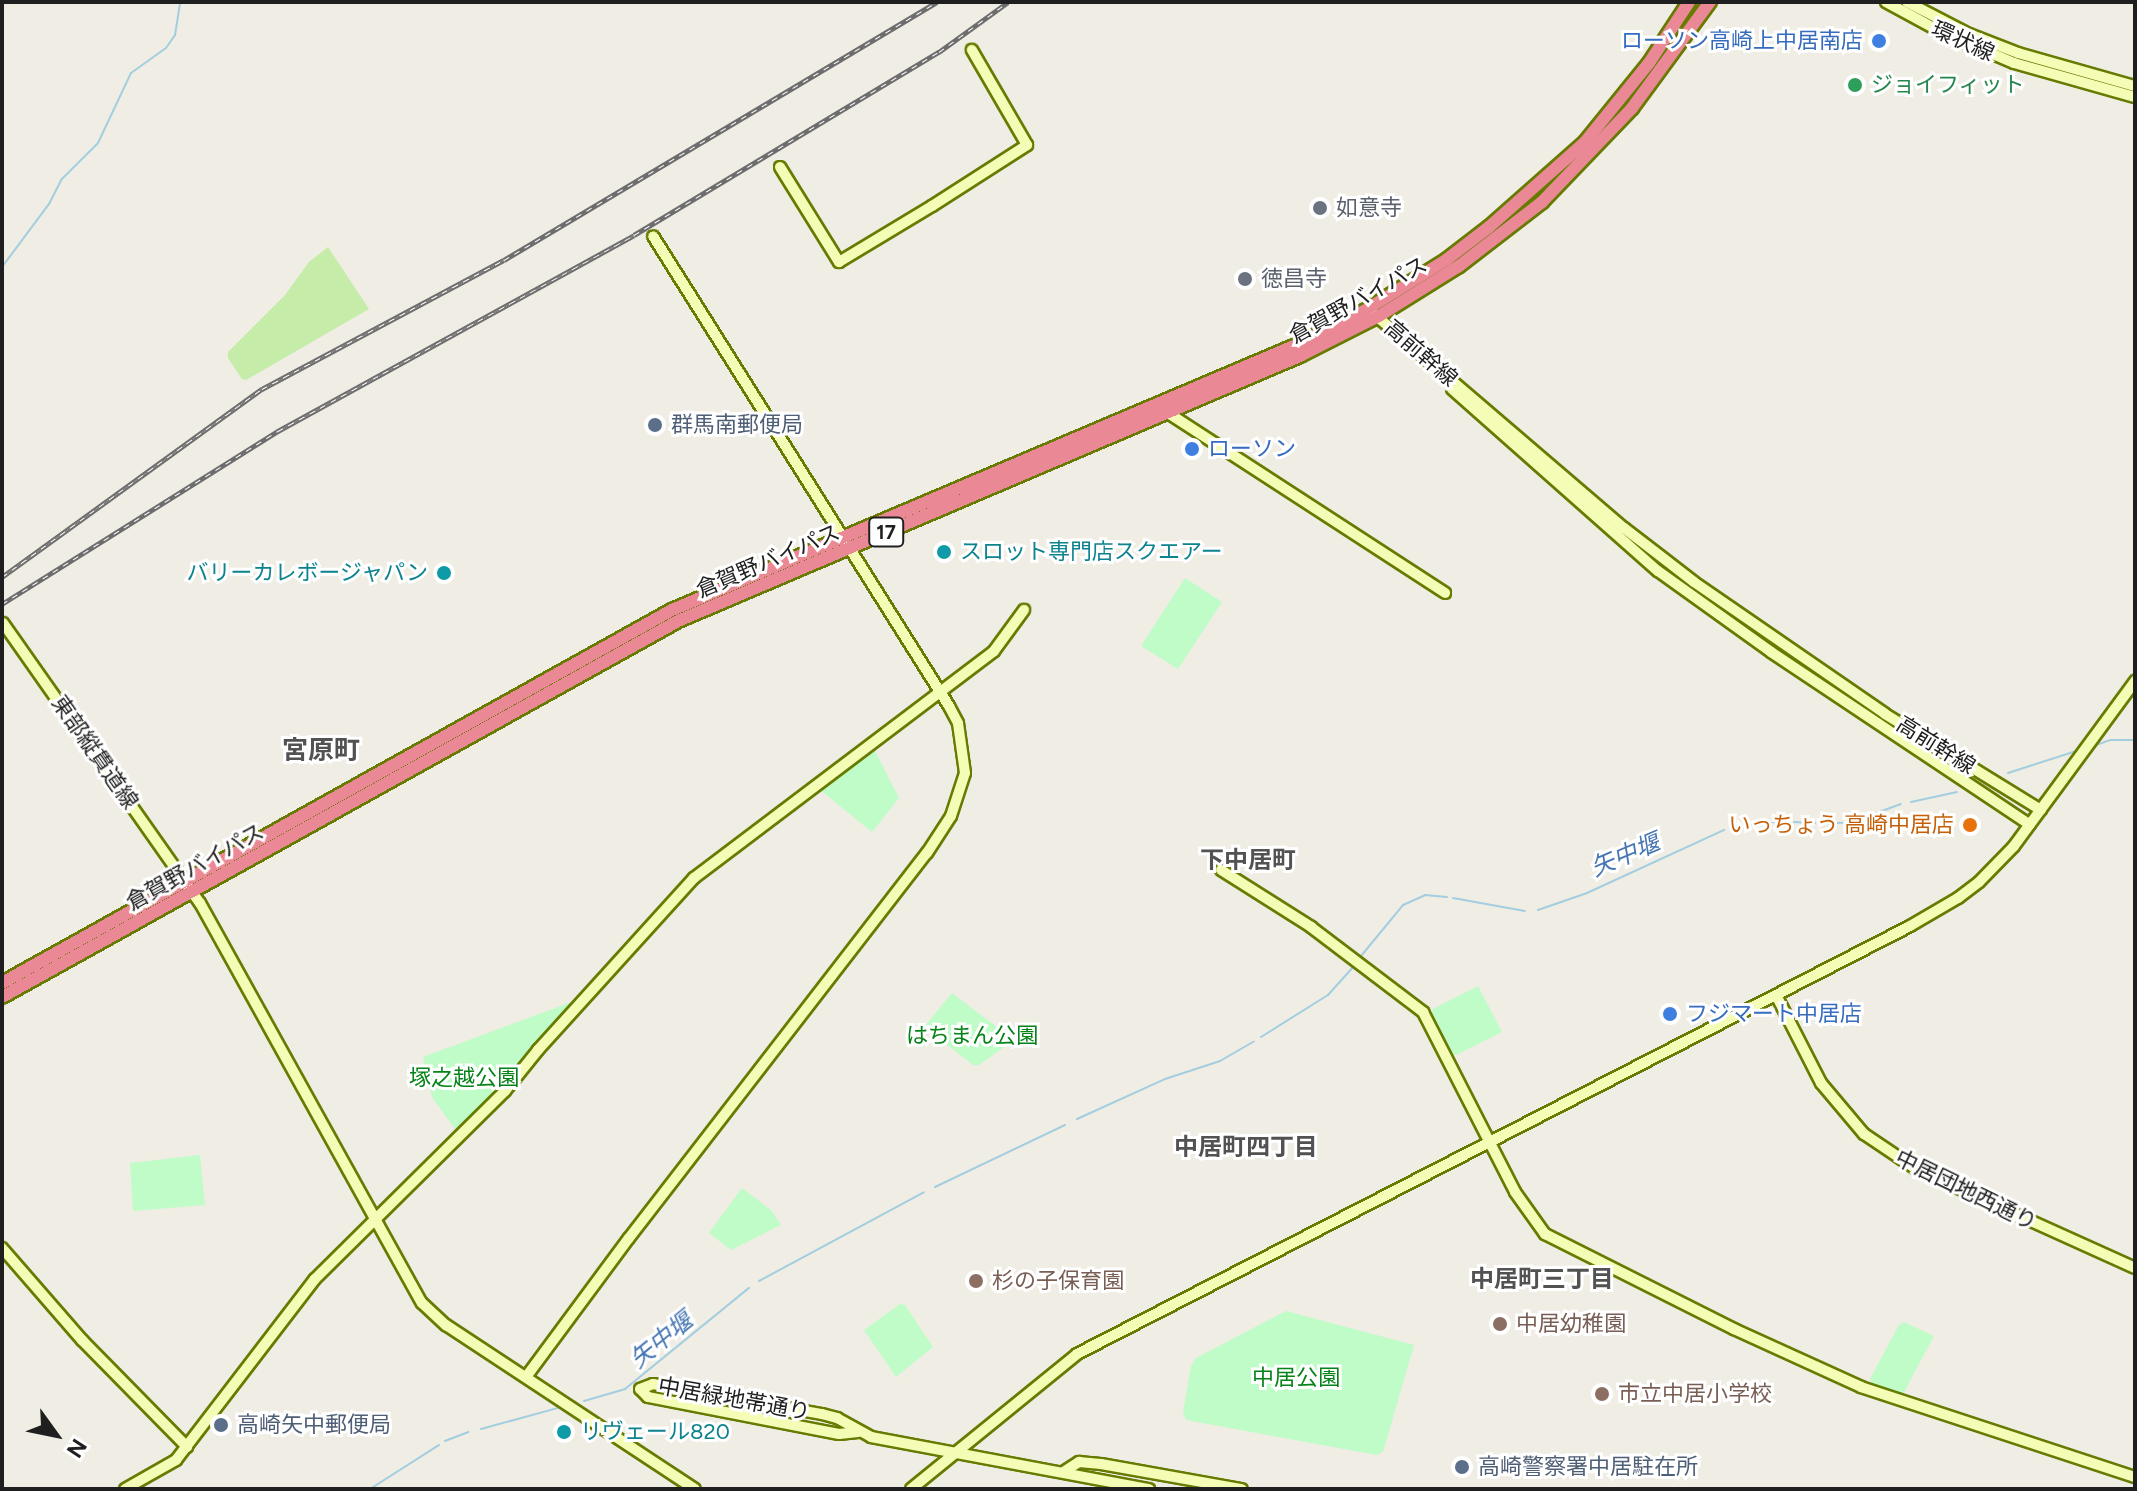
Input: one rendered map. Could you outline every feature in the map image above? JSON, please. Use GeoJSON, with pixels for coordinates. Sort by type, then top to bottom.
{"type":"FeatureCollection","features":[{"type":"Feature","properties":{"kind":"highway","name":"倉賀野バイパス"},"geometry":{"type":"LineString","coordinates":[[2,983],[190,886],[678,621],[1155,404],[1372,315],[1489,227],[1585,142],[1649,63],[1689,2]]}},
{"type":"Feature","properties":{"kind":"highway","name":"倉賀野バイパス"},"geometry":{"type":"LineString","coordinates":[[846,542],[1300,356],[1459,266],[1542,202],[1632,108],[1710,2]]}},
{"type":"Feature","properties":{"kind":"highway","name":"倉賀野バイパス"},"geometry":{"type":"LineString","coordinates":[[2,997],[190,886]]}},
{"type":"Feature","properties":{"kind":"street","name":"環状線"},"geometry":{"type":"LineString","coordinates":[[1886,2],[1941,32],[2014,63],[2135,97]]}},
{"type":"Feature","properties":{"kind":"street","name":"環状線"},"geometry":{"type":"LineString","coordinates":[[1907,2],[1969,34],[2018,53],[2135,86]]}},
{"type":"Feature","properties":{"kind":"street"},"geometry":{"type":"LineString","coordinates":[[780,167],[839,262],[932,206],[1027,145],[972,50]]}},
{"type":"Feature","properties":{"kind":"street"},"geometry":{"type":"LineString","coordinates":[[526,1377],[629,1238],[927,853],[951,816],[965,773],[958,723],[653,236]]}},
{"type":"Feature","properties":{"kind":"street","name":"高前幹線"},"geometry":{"type":"LineString","coordinates":[[1372,315],[1694,582],[1885,714],[2041,810]]}},
{"type":"Feature","properties":{"kind":"street","name":"高前幹線"},"geometry":{"type":"LineString","coordinates":[[1372,315],[1658,571],[1783,660],[2030,825]]}},
{"type":"Feature","properties":{"kind":"street"},"geometry":{"type":"LineString","coordinates":[[1155,404],[1445,593]]}},
{"type":"Feature","properties":{"kind":"street"},"geometry":{"type":"LineString","coordinates":[[125,1489],[176,1460],[315,1279],[505,1091],[538,1050],[694,878],[1000,645],[1024,610]]}},
{"type":"Feature","properties":{"kind":"street","name":"東部縦貫道線"},"geometry":{"type":"LineString","coordinates":[[3,623],[190,886],[422,1303],[446,1325],[695,1489]]}},
{"type":"Feature","properties":{"kind":"street"},"geometry":{"type":"LineString","coordinates":[[911,1489],[1077,1354],[1776,995],[1958,898],[1997,865],[2030,825],[2135,681]]}},
{"type":"Feature","properties":{"kind":"street"},"geometry":{"type":"LineString","coordinates":[[1221,870],[1311,927],[1423,1012],[1515,1192],[1545,1234],[1734,1329],[1861,1387],[2135,1477]]}},
{"type":"Feature","properties":{"kind":"street","name":"中居団地西通り"},"geometry":{"type":"LineString","coordinates":[[1776,995],[1821,1083],[1864,1134],[1916,1169],[2135,1268]]}},
{"type":"Feature","properties":{"kind":"street"},"geometry":{"type":"LineString","coordinates":[[2,1248],[82,1340],[187,1447]]}},
{"type":"Feature","properties":{"kind":"street","name":"中居緑地帯通り"},"geometry":{"type":"LineString","coordinates":[[858,1432],[837,1418],[822,1414],[653,1384],[640,1389],[648,1397],[839,1434],[858,1432],[955,1455],[1065,1471],[1078,1477],[1149,1489]]}},
{"type":"Feature","properties":{"kind":"street","name":"中居緑地帯通り"},"geometry":{"type":"LineString","coordinates":[[1065,1471],[1079,1462],[1101,1464],[1242,1489]]}},
{"type":"Feature","properties":{"kind":"green space"},"geometry":{"type":"Polygon","coordinates":[[[328,247],[369,309],[246,380],[242,379],[228,358],[228,352],[285,295],[309,262],[328,247]]]}},
{"type":"Feature","properties":{"kind":"green space"},"geometry":{"type":"Polygon","coordinates":[[[1185,578],[1222,602],[1178,669],[1141,646],[1185,578]]]}},
{"type":"Feature","properties":{"kind":"green space"},"geometry":{"type":"Polygon","coordinates":[[[871,743],[899,798],[872,832],[814,785],[871,743]]]}},
{"type":"Feature","properties":{"kind":"green space"},"geometry":{"type":"Polygon","coordinates":[[[1478,986],[1502,1032],[1456,1055],[1449,1054],[1431,1015],[1433,1009],[1478,986]]]}},
{"type":"Feature","properties":{"kind":"green space","name":"はちまん公園"},"geometry":{"type":"Polygon","coordinates":[[[952,993],[1010,1037],[1011,1042],[979,1065],[973,1065],[924,1027],[952,993]]]}},
{"type":"Feature","properties":{"kind":"green space","name":"塚之越公園"},"geometry":{"type":"Polygon","coordinates":[[[574,1001],[576,1004],[499,1092],[455,1129],[432,1097],[423,1057],[574,1001]]]}},
{"type":"Feature","properties":{"kind":"green space"},"geometry":{"type":"Polygon","coordinates":[[[200,1155],[205,1205],[133,1211],[130,1163],[200,1155]]]}},
{"type":"Feature","properties":{"kind":"green space"},"geometry":{"type":"Polygon","coordinates":[[[742,1188],[771,1210],[781,1225],[731,1250],[709,1233],[742,1188]]]}},
{"type":"Feature","properties":{"kind":"green space"},"geometry":{"type":"Polygon","coordinates":[[[900,1304],[905,1305],[933,1347],[896,1377],[864,1330],[900,1304]]]}},
{"type":"Feature","properties":{"kind":"green space","name":"中居公園"},"geometry":{"type":"Polygon","coordinates":[[[1286,1311],[1414,1345],[1383,1452],[1377,1455],[1186,1420],[1183,1412],[1191,1366],[1196,1358],[1286,1311]]]}},
{"type":"Feature","properties":{"kind":"green space"},"geometry":{"type":"Polygon","coordinates":[[[1904,1322],[1934,1336],[1902,1396],[1873,1387],[1870,1379],[1899,1325],[1904,1322]]]}},
{"type":"Feature","properties":{"kind":"waterway"},"geometry":{"type":"LineString","coordinates":[[2,267],[49,204],[61,180],[98,143],[131,73],[166,48],[175,35],[180,2]]}},
{"type":"Feature","properties":{"kind":"waterway","name":"矢中堰"},"geometry":{"type":"LineString","coordinates":[[2093,746],[2110,740],[2135,740]]}},
{"type":"Feature","properties":{"kind":"waterway","name":"矢中堰"},"geometry":{"type":"LineString","coordinates":[[2008,773],[2079,750]]}},
{"type":"Feature","properties":{"kind":"waterway","name":"矢中堰"},"geometry":{"type":"LineString","coordinates":[[1911,802],[1957,792]]}},
{"type":"Feature","properties":{"kind":"waterway","name":"矢中堰"},"geometry":{"type":"LineString","coordinates":[[1824,824],[1852,822],[1901,804]]}},
{"type":"Feature","properties":{"kind":"waterway","name":"矢中堰"},"geometry":{"type":"LineString","coordinates":[[1730,828],[1781,821]]}},
{"type":"Feature","properties":{"kind":"waterway","name":"矢中堰"},"geometry":{"type":"LineString","coordinates":[[1794,822],[1815,823]]}},
{"type":"Feature","properties":{"kind":"waterway","name":"矢中堰"},"geometry":{"type":"LineString","coordinates":[[1538,910],[1587,893],[1724,830]]}},
{"type":"Feature","properties":{"kind":"waterway","name":"矢中堰"},"geometry":{"type":"LineString","coordinates":[[1361,956],[1403,905],[1425,895],[1447,897]]}},
{"type":"Feature","properties":{"kind":"waterway","name":"矢中堰"},"geometry":{"type":"LineString","coordinates":[[1453,898],[1525,911]]}},
{"type":"Feature","properties":{"kind":"waterway","name":"矢中堰"},"geometry":{"type":"LineString","coordinates":[[1261,1037],[1328,995],[1353,967]]}},
{"type":"Feature","properties":{"kind":"waterway","name":"矢中堰"},"geometry":{"type":"LineString","coordinates":[[1077,1119],[1165,1079],[1220,1061],[1254,1041]]}},
{"type":"Feature","properties":{"kind":"waterway","name":"矢中堰"},"geometry":{"type":"LineString","coordinates":[[935,1187],[1065,1125]]}},
{"type":"Feature","properties":{"kind":"waterway","name":"矢中堰"},"geometry":{"type":"LineString","coordinates":[[759,1281],[924,1192]]}},
{"type":"Feature","properties":{"kind":"waterway","name":"矢中堰"},"geometry":{"type":"LineString","coordinates":[[584,1401],[625,1389],[749,1288]]}},
{"type":"Feature","properties":{"kind":"waterway","name":"矢中堰"},"geometry":{"type":"LineString","coordinates":[[481,1429],[558,1408]]}},
{"type":"Feature","properties":{"kind":"waterway","name":"矢中堰"},"geometry":{"type":"LineString","coordinates":[[445,1441],[468,1432]]}},
{"type":"Feature","properties":{"kind":"waterway","name":"矢中堰"},"geometry":{"type":"LineString","coordinates":[[370,1489],[439,1445]]}},
{"type":"Feature","properties":{"kind":"railway"},"geometry":{"type":"LineString","coordinates":[[2,577],[262,389],[504,260],[937,2]]}},
{"type":"Feature","properties":{"kind":"railway"},"geometry":{"type":"LineString","coordinates":[[2,604],[278,431],[634,235],[939,52],[1008,2]]}},
{"type":"Feature","properties":{"kind":"place","name":"ローソン高崎上中居南店"},"geometry":{"type":"Point","coordinates":[1879,41]}},
{"type":"Feature","properties":{"kind":"place","name":"ジョイフィット"},"geometry":{"type":"Point","coordinates":[1855,85]}},
{"type":"Feature","properties":{"kind":"place","name":"如意寺"},"geometry":{"type":"Point","coordinates":[1320,208]}},
{"type":"Feature","properties":{"kind":"place","name":"徳昌寺"},"geometry":{"type":"Point","coordinates":[1245,279]}},
{"type":"Feature","properties":{"kind":"place","name":"群馬南郵便局"},"geometry":{"type":"Point","coordinates":[655,425]}},
{"type":"Feature","properties":{"kind":"place","name":"ローソン"},"geometry":{"type":"Point","coordinates":[1192,449]}},
{"type":"Feature","properties":{"kind":"place","name":"スロット専門店スクエアー"},"geometry":{"type":"Point","coordinates":[944,552]}},
{"type":"Feature","properties":{"kind":"place","name":"バリーカレボージャパン"},"geometry":{"type":"Point","coordinates":[444,573]}},
{"type":"Feature","properties":{"kind":"place","name":"いっちょう 高崎中居店"},"geometry":{"type":"Point","coordinates":[1970,825]}},
{"type":"Feature","properties":{"kind":"place","name":"フジマート中居店"},"geometry":{"type":"Point","coordinates":[1670,1014]}},
{"type":"Feature","properties":{"kind":"place","name":"杉の子保育園"},"geometry":{"type":"Point","coordinates":[976,1281]}},
{"type":"Feature","properties":{"kind":"place","name":"中居幼稚園"},"geometry":{"type":"Point","coordinates":[1500,1324]}},
{"type":"Feature","properties":{"kind":"place","name":"市立中居小学校"},"geometry":{"type":"Point","coordinates":[1602,1394]}},
{"type":"Feature","properties":{"kind":"place","name":"高崎矢中郵便局"},"geometry":{"type":"Point","coordinates":[221,1425]}},
{"type":"Feature","properties":{"kind":"place","name":"リヴェール820"},"geometry":{"type":"Point","coordinates":[564,1432]}},
{"type":"Feature","properties":{"kind":"place","name":"高崎警察署中居駐在所"},"geometry":{"type":"Point","coordinates":[1462,1467]}},
{"type":"Feature","properties":{"kind":"district","name":"宮原町"},"geometry":{"type":"Point","coordinates":[321,751]}},
{"type":"Feature","properties":{"kind":"district","name":"下中居町"},"geometry":{"type":"Point","coordinates":[1248,860]}},
{"type":"Feature","properties":{"kind":"district","name":"中居町四丁目"},"geometry":{"type":"Point","coordinates":[1246,1147]}},
{"type":"Feature","properties":{"kind":"district","name":"中居町三丁目"},"geometry":{"type":"Point","coordinates":[1542,1279]}}]}
